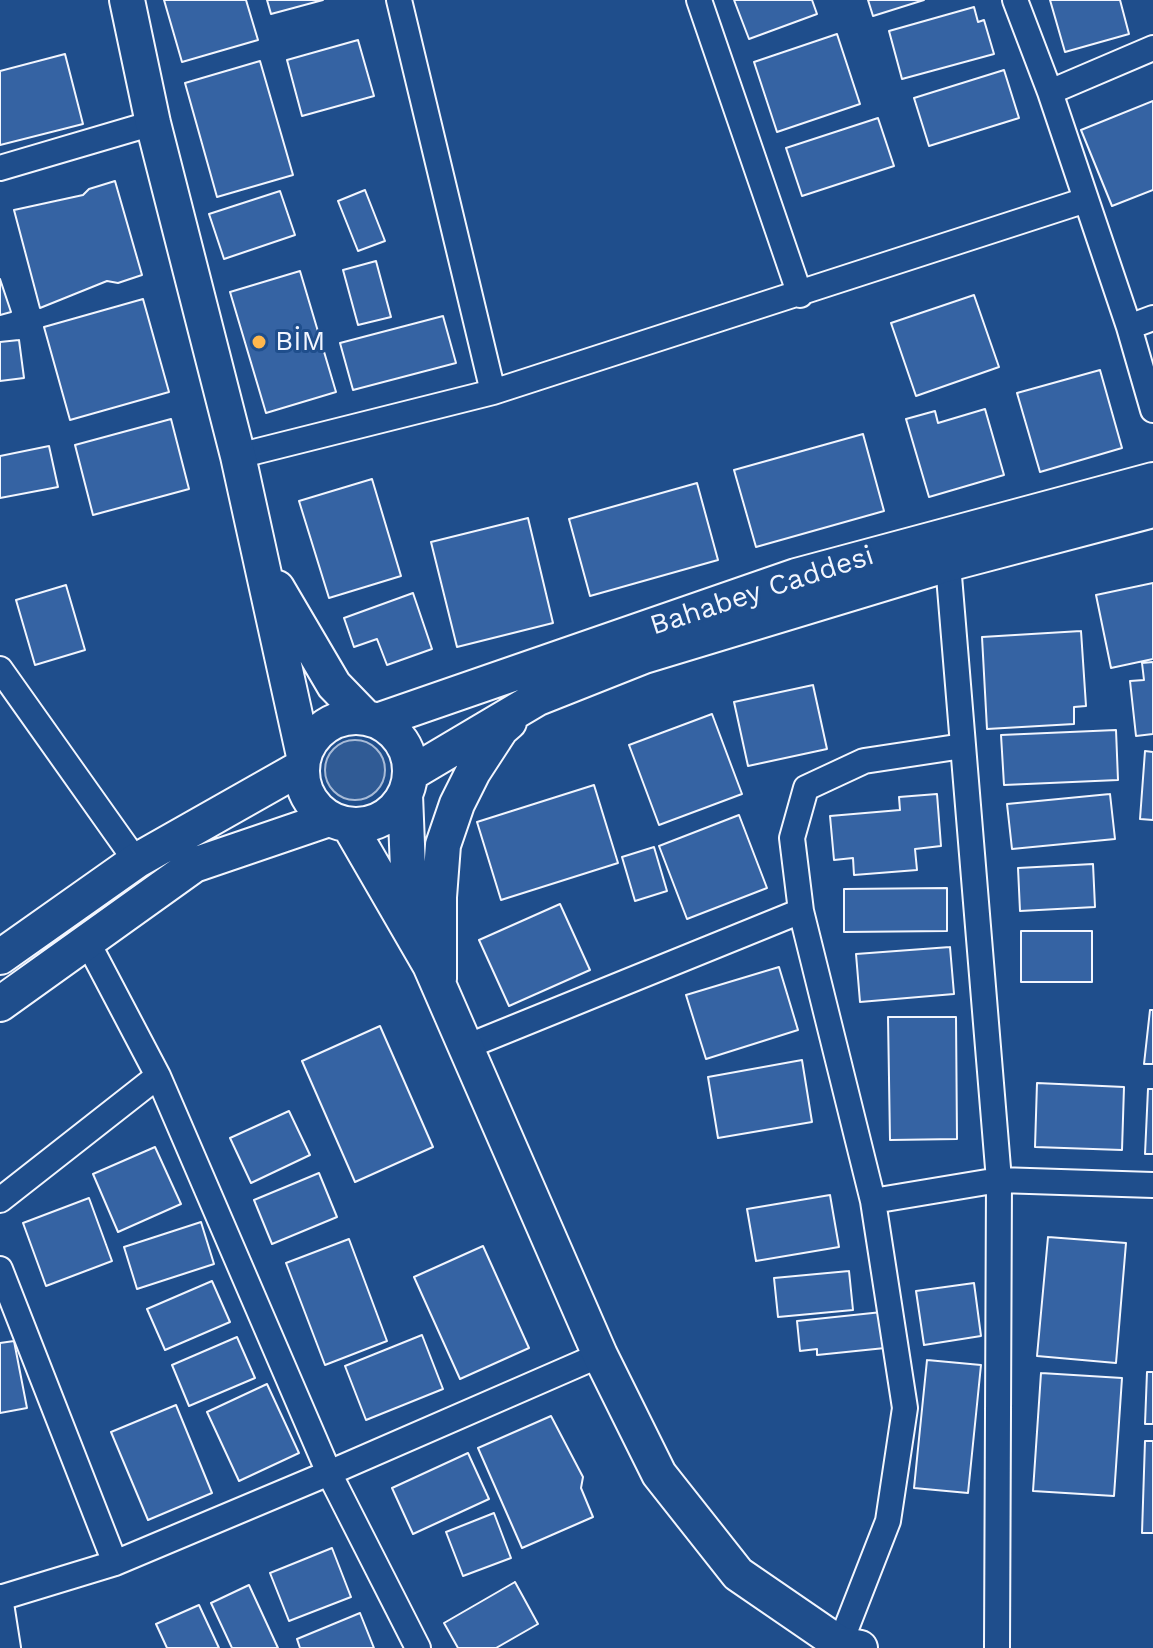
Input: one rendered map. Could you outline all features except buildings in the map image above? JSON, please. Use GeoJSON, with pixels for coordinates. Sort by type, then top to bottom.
{"type":"FeatureCollection","features":[{"type":"Feature","properties":{"kind":"street"},"geometry":{"type":"LineString","coordinates":[[127,0],[153,123],[263,563],[308,797],[317,809],[339,822],[434,974],[600,1355],[659,1474],[738,1574],[850,1646],[888,1521],[905,1408],[873,1201],[801,911],[792,838],[806,788],[864,761],[963,746]]}},
{"type":"Feature","properties":{"kind":"street"},"geometry":{"type":"LineString","coordinates":[[399,0],[493,392]]}},
{"type":"Feature","properties":{"kind":"street"},"geometry":{"type":"LineString","coordinates":[[699,0],[800,295]]}},
{"type":"Feature","properties":{"kind":"street"},"geometry":{"type":"LineString","coordinates":[[1015,0],[1050,92],[1129,327],[1153,410]]}},
{"type":"Feature","properties":{"kind":"street"},"geometry":{"type":"LineString","coordinates":[[1050,92],[1153,48]]}},
{"type":"Feature","properties":{"kind":"street"},"geometry":{"type":"LineString","coordinates":[[0,168],[153,123]]}},
{"type":"Feature","properties":{"kind":"street"},"geometry":{"type":"LineString","coordinates":[[238,456],[493,392],[1086,200]]}},
{"type":"Feature","properties":{"kind":"street"},"geometry":{"type":"LineString","coordinates":[[1129,327],[1153,318]]}},
{"type":"Feature","properties":{"kind":"street","name":"Bahabey Caddesi"},"geometry":{"type":"LineString","coordinates":[[371,719],[796,576],[1153,480]]}},
{"type":"Feature","properties":{"kind":"street","name":"Bahabey Caddesi"},"geometry":{"type":"LineString","coordinates":[[408,785],[538,698],[644,656],[948,564],[1153,510]]}},
{"type":"Feature","properties":{"kind":"street"},"geometry":{"type":"LineString","coordinates":[[263,563],[334,685],[371,719],[392,730],[409,758],[408,869],[434,974]]}},
{"type":"Feature","properties":{"kind":"street"},"geometry":{"type":"LineString","coordinates":[[948,564],[999,1180],[997,1648]]}},
{"type":"Feature","properties":{"kind":"street"},"geometry":{"type":"LineString","coordinates":[[0,669],[136,861]]}},
{"type":"Feature","properties":{"kind":"street"},"geometry":{"type":"LineString","coordinates":[[434,974],[443,845],[457,804],[501,729],[538,698]]}},
{"type":"Feature","properties":{"kind":"street"},"geometry":{"type":"LineString","coordinates":[[0,957],[136,861],[303,762],[310,742],[321,730],[349,717],[371,719]]}},
{"type":"Feature","properties":{"kind":"street"},"geometry":{"type":"LineString","coordinates":[[0,1004],[194,865],[339,822],[366,825],[382,819],[395,809],[408,785]]}},
{"type":"Feature","properties":{"kind":"street"},"geometry":{"type":"LineString","coordinates":[[466,1047],[801,911]]}},
{"type":"Feature","properties":{"kind":"street"},"geometry":{"type":"LineString","coordinates":[[88,943],[158,1076],[329,1473],[418,1648]]}},
{"type":"Feature","properties":{"kind":"street"},"geometry":{"type":"LineString","coordinates":[[0,1200],[158,1076]]}},
{"type":"Feature","properties":{"kind":"street"},"geometry":{"type":"LineString","coordinates":[[873,1201],[999,1180],[1153,1185]]}},
{"type":"Feature","properties":{"kind":"street"},"geometry":{"type":"LineString","coordinates":[[0,1269],[115,1563]]}},
{"type":"Feature","properties":{"kind":"street"},"geometry":{"type":"LineString","coordinates":[[8,1648],[0,1598],[115,1563],[600,1355]]}},
{"type":"Feature","properties":{"kind":"shaded area"},"geometry":{"type":"Polygon","coordinates":[[[355,740],[367,742],[376,749],[383,758],[383,782],[376,791],[367,798],[355,800],[343,798],[334,791],[327,782],[325,770],[327,758],[334,749],[343,742],[355,740]]]}},
{"type":"Feature","properties":{"kind":"place","name":"BİM"},"geometry":{"type":"Point","coordinates":[259,342]}}]}
